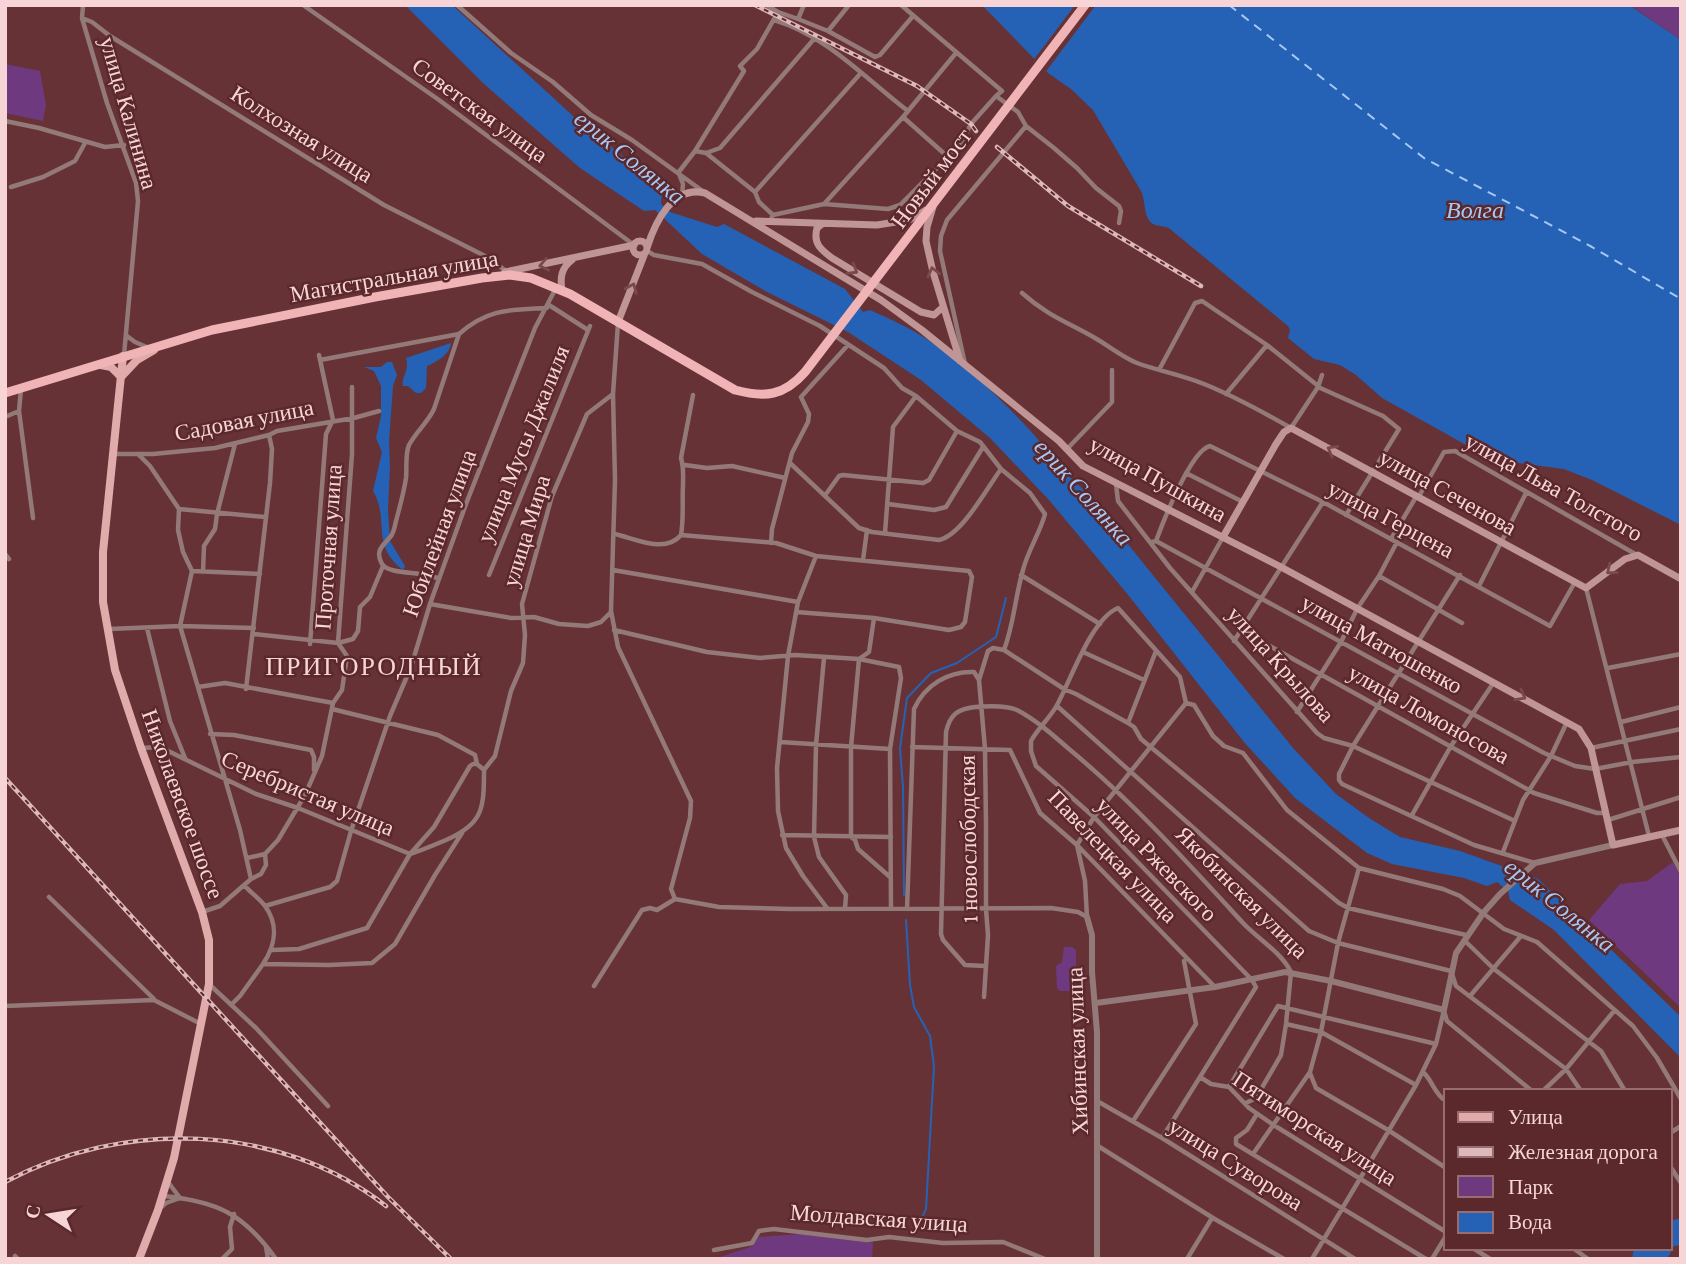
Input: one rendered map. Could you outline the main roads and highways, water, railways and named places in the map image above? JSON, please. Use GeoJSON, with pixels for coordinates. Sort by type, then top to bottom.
{"type":"FeatureCollection","features":[{"type":"Feature","properties":{"kind":"highway","name":"Новый мост"},"geometry":{"type":"LineString","coordinates":[[805,372],[1086,5]]}},
{"type":"Feature","properties":{"kind":"highway","name":"Магистральная улица"},"geometry":{"type":"LineString","coordinates":[[5,393],[212,330],[267,317],[482,278],[521,276],[559,289],[735,390],[751,395],[770,395],[788,388],[805,372]]}},
{"type":"Feature","properties":{"kind":"main road","name":"улица Пушкина"},"geometry":{"type":"LineString","coordinates":[[657,223],[682,195],[689,192],[705,193],[881,300],[963,363],[1067,449],[1083,466],[1357,608],[1579,729],[1591,748],[1613,845],[1681,830]]}},
{"type":"Feature","properties":{"kind":"main road"},"geometry":{"type":"LineString","coordinates":[[752,221],[771,218],[821,224],[896,223],[909,220],[933,206]]}},
{"type":"Feature","properties":{"kind":"main road"},"geometry":{"type":"LineString","coordinates":[[933,206],[926,241],[943,307],[963,363]]}},
{"type":"Feature","properties":{"kind":"main road"},"geometry":{"type":"LineString","coordinates":[[647,251],[637,254],[634,250],[636,243],[657,223]]}},
{"type":"Feature","properties":{"kind":"main road"},"geometry":{"type":"LineString","coordinates":[[618,322],[657,223]]}},
{"type":"Feature","properties":{"kind":"main road"},"geometry":{"type":"LineString","coordinates":[[821,224],[817,228],[815,241],[820,249],[832,258],[921,312],[934,315],[943,307]]}},
{"type":"Feature","properties":{"kind":"main road"},"geometry":{"type":"LineString","coordinates":[[559,289],[564,269],[573,260],[644,242],[647,251]]}},
{"type":"Feature","properties":{"kind":"main road"},"geometry":{"type":"LineString","coordinates":[[482,278],[583,257]]}},
{"type":"Feature","properties":{"kind":"main road"},"geometry":{"type":"LineString","coordinates":[[96,365],[111,367],[121,377],[137,360],[163,345]]}},
{"type":"Feature","properties":{"kind":"main road","name":"Николаевское шоссе"},"geometry":{"type":"LineString","coordinates":[[124,356],[103,552],[103,602],[115,670],[202,912],[209,940],[209,984],[179,1138],[168,1181],[139,1259]]}},
{"type":"Feature","properties":{"kind":"main road","name":"улица Сеченова"},"geometry":{"type":"LineString","coordinates":[[1223,537],[1284,432],[1291,428],[1586,588]]}},
{"type":"Feature","properties":{"kind":"main road","name":"улица Льва Толстого"},"geometry":{"type":"LineString","coordinates":[[1586,588],[1625,559],[1638,555],[1681,579]]}},
{"type":"Feature","properties":{"kind":"water","name":"ерик Солянка"},"geometry":{"type":"Polygon","coordinates":[[[405,5],[452,5],[573,116],[657,184],[662,191],[661,204],[670,212],[717,227],[724,224],[845,289],[863,312],[870,310],[914,332],[967,369],[1015,414],[1084,490],[1293,748],[1336,794],[1400,837],[1460,851],[1538,879],[1681,1017],[1681,1058],[1554,930],[1510,900],[1508,891],[1497,882],[1487,886],[1464,878],[1392,864],[1367,853],[1295,798],[1244,742],[1049,500],[990,438],[921,380],[848,332],[767,292],[702,254],[655,210],[644,211],[580,168],[483,83],[405,5]]]}},
{"type":"Feature","properties":{"kind":"water","name":"Волга"},"geometry":{"type":"Polygon","coordinates":[[[982,5],[1629,5],[1681,40],[1681,525],[1592,480],[1564,469],[1511,462],[1468,446],[1382,398],[1340,365],[1314,359],[1288,338],[1288,326],[1170,229],[1150,221],[1141,191],[1093,110],[1071,89],[1048,73],[982,5]]]}},
{"type":"Feature","properties":{"kind":"water"},"geometry":{"type":"Polygon","coordinates":[[[451,343],[446,354],[427,366],[426,388],[421,393],[403,386],[406,358],[451,343]]]}},
{"type":"Feature","properties":{"kind":"water"},"geometry":{"type":"Polygon","coordinates":[[[392,362],[397,375],[393,386],[389,441],[390,541],[405,566],[403,570],[393,561],[383,541],[378,501],[373,491],[382,452],[376,438],[381,416],[381,386],[374,371],[364,367],[381,367],[392,362]]]}},
{"type":"Feature","properties":{"kind":"water"},"geometry":{"type":"Polygon","coordinates":[[[1681,1218],[1681,1245],[1674,1246],[1672,1250],[1672,1220],[1681,1218]]]}},
{"type":"Feature","properties":{"kind":"water"},"geometry":{"type":"Polygon","coordinates":[[[1634,1250],[1672,1250],[1667,1259],[1632,1259],[1634,1250]]]}},
{"type":"Feature","properties":{"kind":"waterway"},"geometry":{"type":"LineString","coordinates":[[904,895],[900,748],[907,698],[931,673],[957,663],[996,637],[1006,598]]}},
{"type":"Feature","properties":{"kind":"waterway"},"geometry":{"type":"LineString","coordinates":[[906,920],[914,1007],[930,1036],[934,1066],[926,1209],[919,1224]]}},
{"type":"Feature","properties":{"kind":"railway"},"geometry":{"type":"LineString","coordinates":[[755,5],[917,86],[971,124],[976,131]]}},
{"type":"Feature","properties":{"kind":"railway"},"geometry":{"type":"LineString","coordinates":[[997,147],[1068,206],[1201,286]]}},
{"type":"Feature","properties":{"kind":"railway"},"geometry":{"type":"LineString","coordinates":[[5,778],[388,1197],[451,1259]]}},
{"type":"Feature","properties":{"kind":"railway"},"geometry":{"type":"LineString","coordinates":[[5,1182],[51,1161],[99,1147],[149,1140],[199,1139],[249,1145],[298,1158],[343,1178],[386,1206]]}},
{"type":"Feature","properties":{"kind":"district","name":"ПРИГОРОДНЫЙ"},"geometry":{"type":"Point","coordinates":[374,666]}}]}
